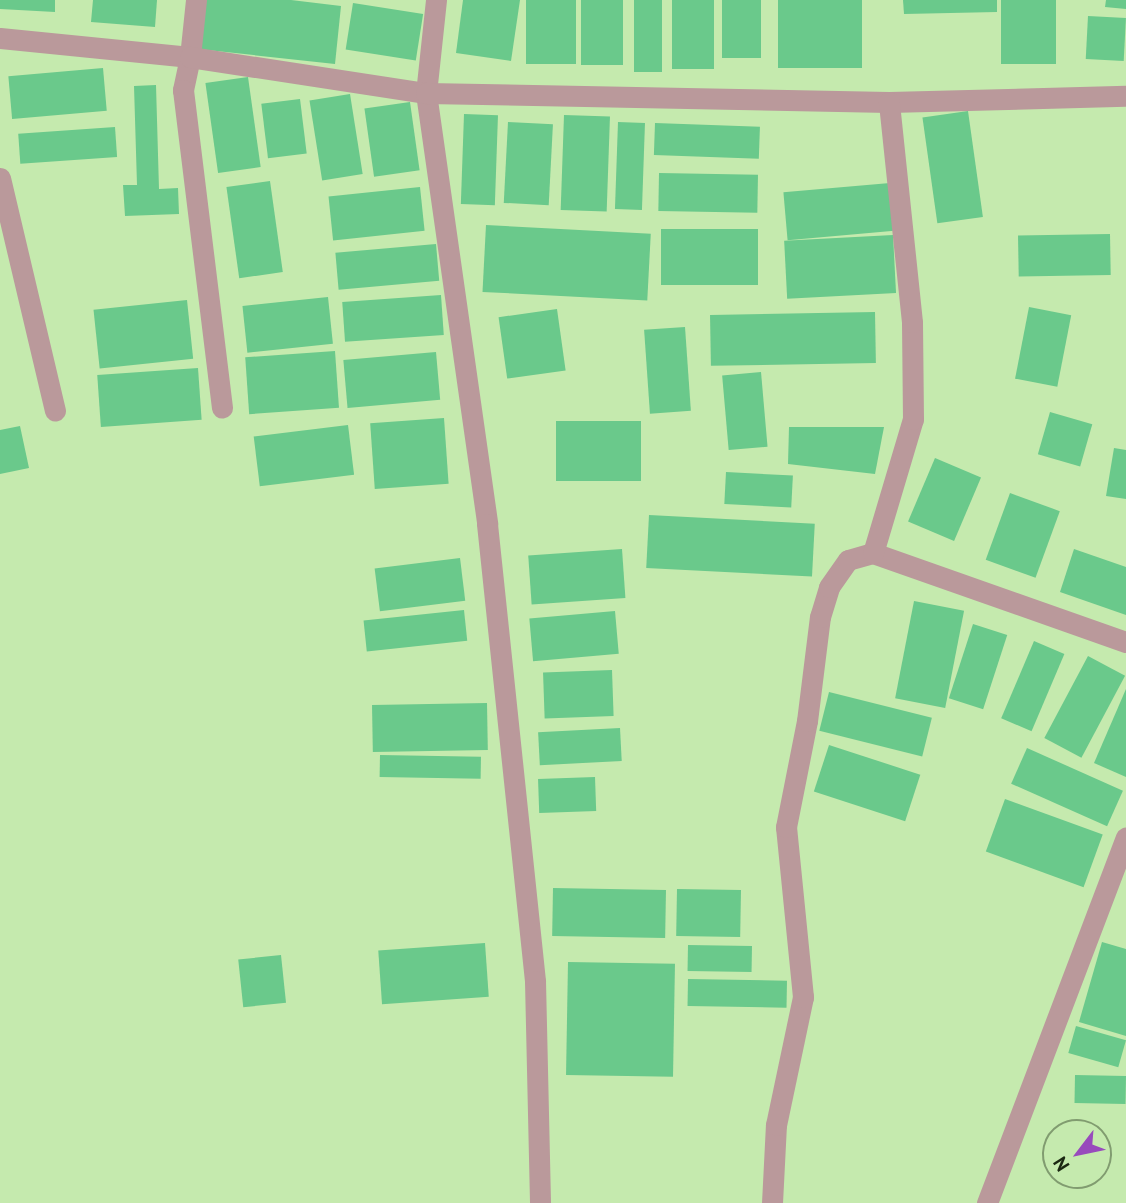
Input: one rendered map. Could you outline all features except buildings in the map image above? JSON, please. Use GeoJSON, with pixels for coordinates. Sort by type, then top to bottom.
{"type":"FeatureCollection","features":[{"type":"Feature","properties":{"kind":"street"},"geometry":{"type":"LineString","coordinates":[[196,0],[190,57],[183,90],[222,408]]}},
{"type":"Feature","properties":{"kind":"street"},"geometry":{"type":"LineString","coordinates":[[436,0],[426,93],[487,524],[536,981],[540,1203]]}},
{"type":"Feature","properties":{"kind":"street"},"geometry":{"type":"LineString","coordinates":[[0,38],[190,57],[426,93],[889,102],[1126,96]]}},
{"type":"Feature","properties":{"kind":"street"},"geometry":{"type":"LineString","coordinates":[[873,553],[913,419],[912,322],[889,102]]}},
{"type":"Feature","properties":{"kind":"street"},"geometry":{"type":"LineString","coordinates":[[0,178],[55,411]]}},
{"type":"Feature","properties":{"kind":"street"},"geometry":{"type":"LineString","coordinates":[[772,1203],[776,1125],[803,997],[786,827],[807,721],[820,617],[829,587],[848,560],[873,553],[1126,642]]}},
{"type":"Feature","properties":{"kind":"street"},"geometry":{"type":"LineString","coordinates":[[987,1203],[1126,838]]}}]}
